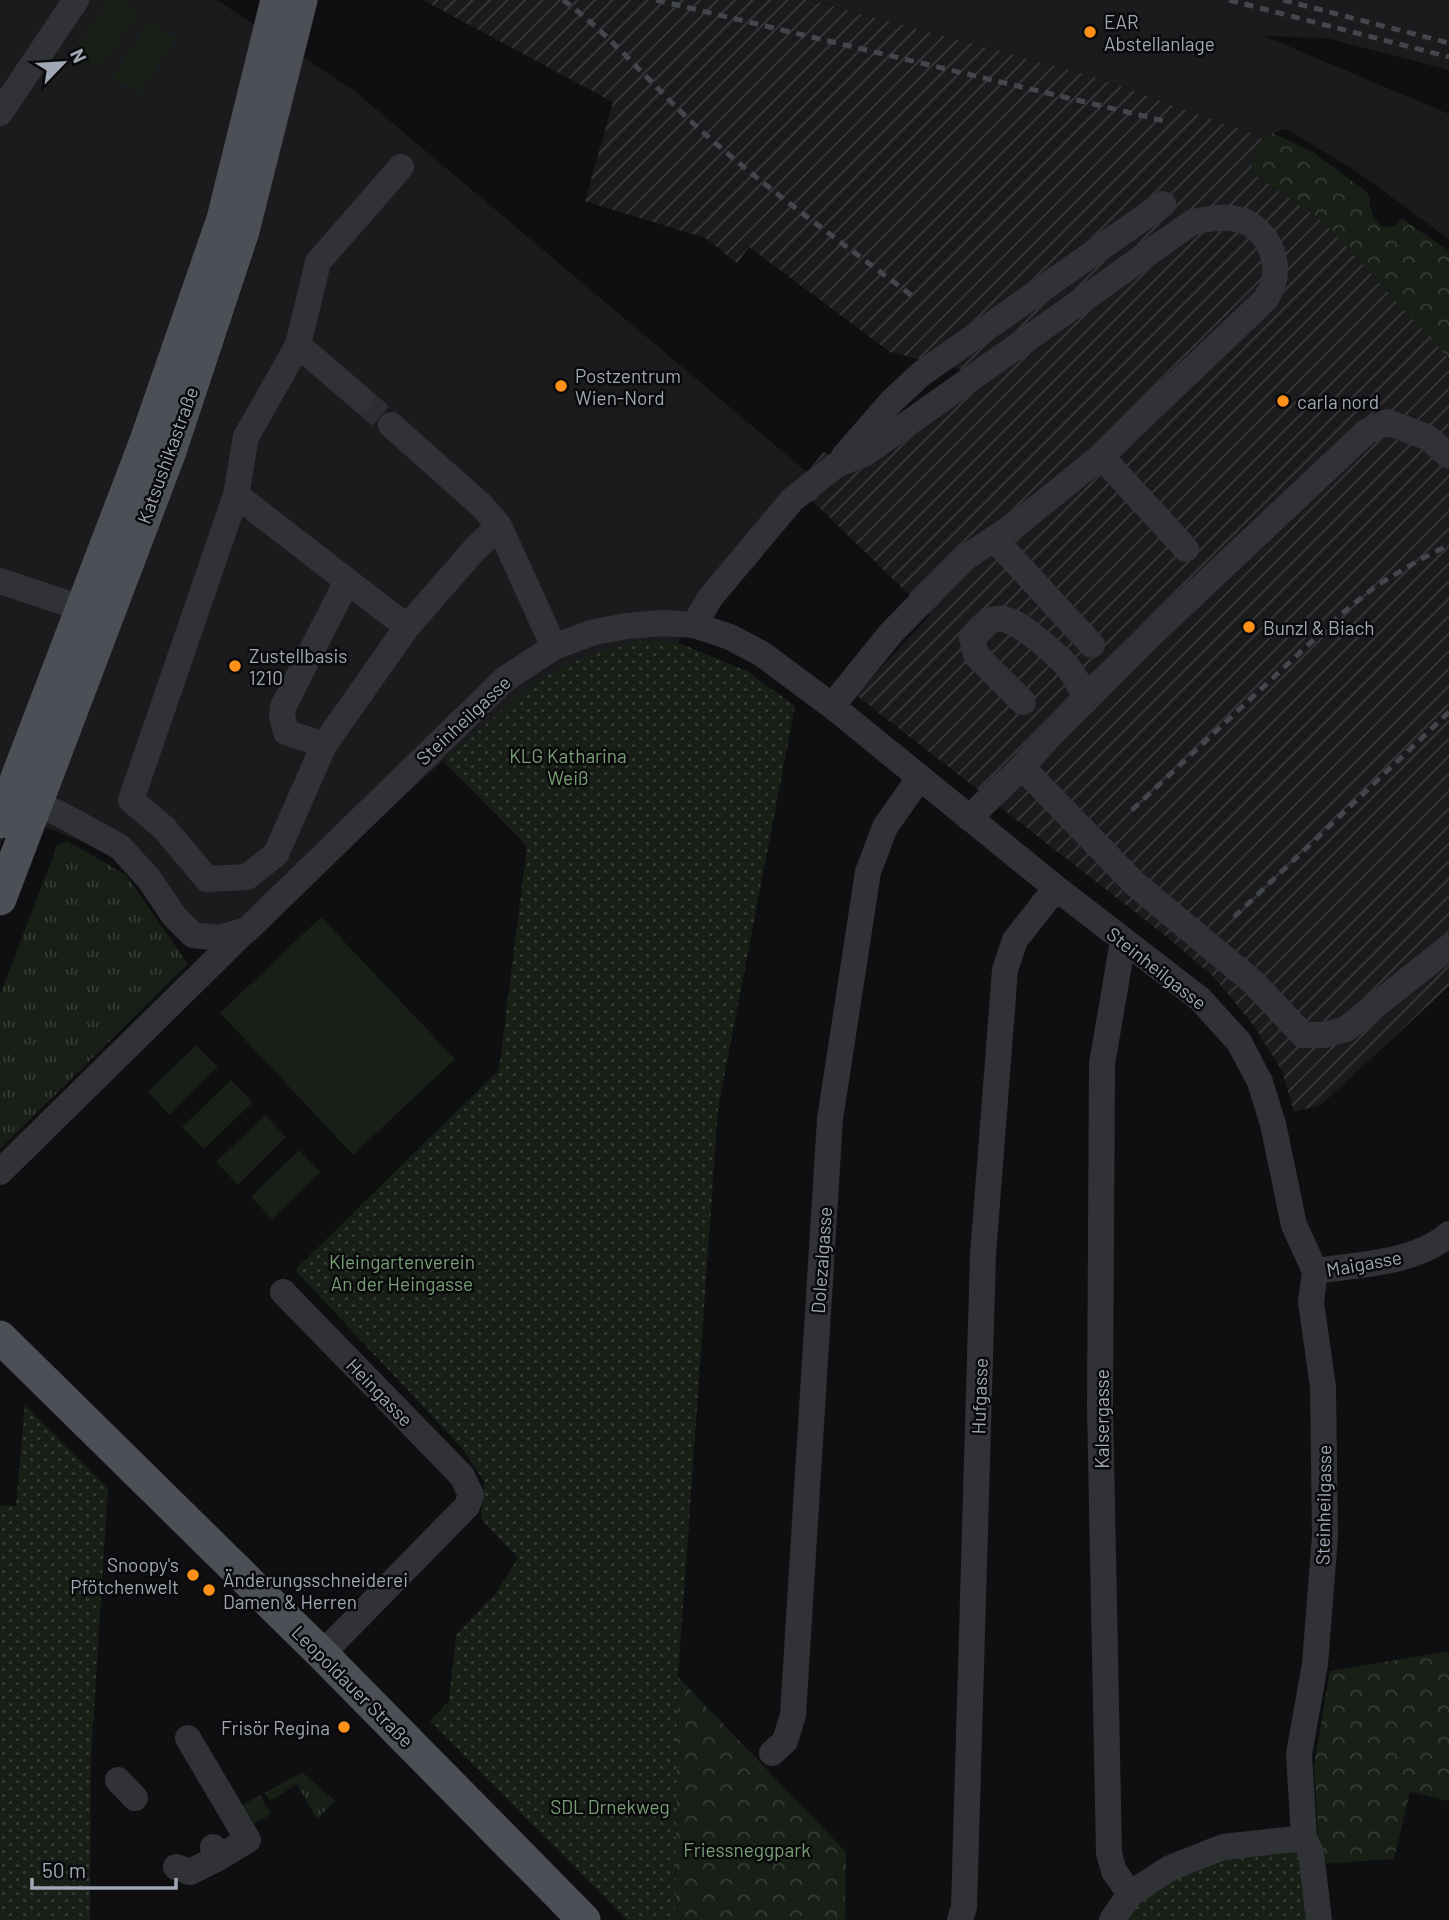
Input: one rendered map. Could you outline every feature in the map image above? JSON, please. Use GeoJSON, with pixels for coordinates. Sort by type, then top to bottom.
{"type":"FeatureCollection","features":[{"type":"Feature","properties":{"kind":"main road","name":"Katsushikastraße"},"geometry":{"type":"LineString","coordinates":[[15,807],[169,454],[243,231],[277,0]]}},
{"type":"Feature","properties":{"kind":"main road","name":"Katsushikastraße"},"geometry":{"type":"LineString","coordinates":[[0,899],[15,807],[81,608],[146,441],[301,0]]}},
{"type":"Feature","properties":{"kind":"main road","name":"Leopoldauer Straße"},"geometry":{"type":"LineString","coordinates":[[0,1337],[322,1654],[584,1920]]}},
{"type":"Feature","properties":{"kind":"street"},"geometry":{"type":"LineString","coordinates":[[0,113],[76,0]]}},
{"type":"Feature","properties":{"kind":"street"},"geometry":{"type":"LineString","coordinates":[[401,167],[318,262],[298,345],[246,437],[236,495],[131,800],[164,828],[207,879],[247,877],[276,854],[324,745],[407,627],[475,549],[499,526]]}},
{"type":"Feature","properties":{"kind":"street"},"geometry":{"type":"LineString","coordinates":[[694,625],[710,598],[792,500],[836,465],[892,401],[921,374],[1163,204]]}},
{"type":"Feature","properties":{"kind":"street"},"geometry":{"type":"LineString","coordinates":[[832,706],[891,633],[965,558],[995,540],[1101,456],[1266,299],[1273,284],[1275,263],[1269,244],[1255,226],[1233,218],[1209,218],[1191,223],[866,453],[836,465]]}},
{"type":"Feature","properties":{"kind":"street"},"geometry":{"type":"LineString","coordinates":[[298,345],[361,399]]}},
{"type":"Feature","properties":{"kind":"street"},"geometry":{"type":"LineString","coordinates":[[970,818],[1085,697],[1366,432],[1387,422],[1427,437],[1449,456]]}},
{"type":"Feature","properties":{"kind":"street"},"geometry":{"type":"LineString","coordinates":[[391,425],[483,507],[499,526],[554,646]]}},
{"type":"Feature","properties":{"kind":"street"},"geometry":{"type":"LineString","coordinates":[[1101,456],[1186,549]]}},
{"type":"Feature","properties":{"kind":"street"},"geometry":{"type":"LineString","coordinates":[[236,495],[407,627]]}},
{"type":"Feature","properties":{"kind":"street"},"geometry":{"type":"LineString","coordinates":[[995,540],[1092,645]]}},
{"type":"Feature","properties":{"kind":"street"},"geometry":{"type":"LineString","coordinates":[[0,580],[81,608]]}},
{"type":"Feature","properties":{"kind":"street"},"geometry":{"type":"LineString","coordinates":[[324,745],[286,732],[283,707],[347,581]]}},
{"type":"Feature","properties":{"kind":"street"},"geometry":{"type":"LineString","coordinates":[[1023,702],[976,655],[972,638],[985,623],[999,618],[1011,619],[1065,661],[1085,697]]}},
{"type":"Feature","properties":{"kind":"street","name":"Steinheilgasse"},"geometry":{"type":"LineString","coordinates":[[0,1172],[505,678],[554,646],[594,632],[627,626],[663,623],[694,625],[730,637],[762,654],[832,706],[1056,888],[1200,999],[1239,1042],[1260,1082],[1273,1124],[1294,1225],[1315,1271],[1311,1302],[1322,1387],[1325,1536],[1315,1664],[1299,1754],[1304,1838],[1311,1853],[1319,1920]]}},
{"type":"Feature","properties":{"kind":"street"},"geometry":{"type":"LineString","coordinates":[[1022,766],[1134,883],[1253,982],[1303,1035],[1325,1035],[1346,1029],[1449,947]]}},
{"type":"Feature","properties":{"kind":"street","name":"Dolezalgasse"},"geometry":{"type":"LineString","coordinates":[[772,1754],[785,1741],[793,1716],[830,1119],[868,872],[885,827],[920,777]]}},
{"type":"Feature","properties":{"kind":"street"},"geometry":{"type":"LineString","coordinates":[[15,807],[58,813],[120,847],[149,879],[174,916],[193,935],[220,938],[247,930]]}},
{"type":"Feature","properties":{"kind":"street","name":"Hufgasse"},"geometry":{"type":"LineString","coordinates":[[960,1920],[964,1907],[984,1255],[1005,971],[1015,940],[1056,888]]}},
{"type":"Feature","properties":{"kind":"street","name":"Kalsergasse"},"geometry":{"type":"LineString","coordinates":[[1123,941],[1102,1064],[1100,1407],[1109,1853],[1114,1871],[1130,1894]]}},
{"type":"Feature","properties":{"kind":"street","name":"Maigasse"},"geometry":{"type":"LineString","coordinates":[[1315,1271],[1412,1255],[1440,1242],[1449,1234]]}},
{"type":"Feature","properties":{"kind":"street","name":"Heingasse"},"geometry":{"type":"LineString","coordinates":[[283,1292],[462,1476],[471,1495],[467,1506],[322,1654]]}},
{"type":"Feature","properties":{"kind":"street"},"geometry":{"type":"LineString","coordinates":[[176,1867],[190,1872],[216,1852],[248,1840],[188,1738]]}},
{"type":"Feature","properties":{"kind":"street"},"geometry":{"type":"LineString","coordinates":[[1112,1920],[1130,1894],[1170,1868],[1223,1847],[1304,1838]]}},
{"type":"Feature","properties":{"kind":"shaded area"},"geometry":{"type":"Polygon","coordinates":[[[0,0],[217,0],[357,93],[808,473],[697,602],[679,643],[641,641],[535,682],[443,761],[223,961],[117,855],[13,815],[0,847],[0,0]]]}},
{"type":"Feature","properties":{"kind":"shaded area"},"geometry":{"type":"Polygon","coordinates":[[[423,0],[810,0],[1091,76],[1262,137],[1250,171],[1324,222],[1442,350],[1449,359],[1449,986],[1321,1105],[1294,1112],[1282,1071],[1254,1026],[1214,977],[1167,937],[856,695],[930,615],[797,486],[823,452],[841,458],[963,370],[890,352],[749,247],[737,263],[705,238],[585,201],[613,102],[423,0]]]}},
{"type":"Feature","properties":{"kind":"shaded area"},"geometry":{"type":"Polygon","coordinates":[[[811,0],[1449,0],[1449,70],[1326,38],[1264,36],[1449,114],[1449,239],[1357,172],[1286,129],[1262,137],[1091,76],[811,0]]]}},
{"type":"Feature","properties":{"kind":"green space"},"geometry":{"type":"Polygon","coordinates":[[[109,0],[120,0],[139,13],[101,68],[75,51],[109,0]]]}},
{"type":"Feature","properties":{"kind":"green space"},"geometry":{"type":"Polygon","coordinates":[[[150,21],[176,39],[139,94],[113,77],[150,21]]]}},
{"type":"Feature","properties":{"kind":"green space"},"geometry":{"type":"Polygon","coordinates":[[[1273,133],[1314,153],[1367,192],[1373,217],[1381,226],[1394,227],[1402,219],[1449,251],[1449,359],[1324,222],[1250,171],[1262,137],[1273,133]]]}},
{"type":"Feature","properties":{"kind":"green space"},"geometry":{"type":"Polygon","coordinates":[[[641,641],[679,643],[747,671],[795,706],[718,1109],[678,1677],[675,1920],[627,1920],[430,1721],[449,1701],[456,1635],[495,1594],[518,1558],[481,1519],[484,1481],[462,1448],[295,1270],[499,1070],[527,846],[443,761],[535,682],[586,656],[641,641]]]}},
{"type":"Feature","properties":{"kind":"green space"},"geometry":{"type":"Polygon","coordinates":[[[67,841],[126,875],[188,964],[0,1149],[0,995],[57,846],[67,841]]]}},
{"type":"Feature","properties":{"kind":"green space"},"geometry":{"type":"Polygon","coordinates":[[[321,917],[455,1059],[353,1155],[220,1013],[321,917]]]}},
{"type":"Feature","properties":{"kind":"green space"},"geometry":{"type":"Polygon","coordinates":[[[196,1045],[218,1067],[169,1115],[148,1092],[196,1045]]]}},
{"type":"Feature","properties":{"kind":"green space"},"geometry":{"type":"Polygon","coordinates":[[[231,1080],[253,1102],[204,1149],[182,1127],[231,1080]]]}},
{"type":"Feature","properties":{"kind":"green space"},"geometry":{"type":"Polygon","coordinates":[[[265,1115],[286,1137],[238,1185],[216,1162],[265,1115]]]}},
{"type":"Feature","properties":{"kind":"green space"},"geometry":{"type":"Polygon","coordinates":[[[299,1150],[321,1172],[272,1219],[251,1197],[299,1150]]]}},
{"type":"Feature","properties":{"kind":"green space"},"geometry":{"type":"Polygon","coordinates":[[[25,1405],[108,1488],[91,1758],[90,1920],[0,1920],[0,1505],[16,1506],[25,1405]]]}},
{"type":"Feature","properties":{"kind":"green space"},"geometry":{"type":"Polygon","coordinates":[[[1449,1651],[1449,1801],[1410,1792],[1394,1859],[1320,1864],[1314,1765],[1330,1671],[1449,1651]]]}},
{"type":"Feature","properties":{"kind":"green space","name":"Friessneggpark"},"geometry":{"type":"Polygon","coordinates":[[[678,1677],[846,1852],[845,1920],[675,1920],[678,1677]]]}},
{"type":"Feature","properties":{"kind":"green space"},"geometry":{"type":"Polygon","coordinates":[[[302,1772],[335,1801],[317,1819],[297,1784],[270,1801],[265,1793],[302,1772]]]}},
{"type":"Feature","properties":{"kind":"green space"},"geometry":{"type":"Polygon","coordinates":[[[260,1795],[271,1814],[249,1827],[238,1808],[260,1795]]]}},
{"type":"Feature","properties":{"kind":"green space"},"geometry":{"type":"Polygon","coordinates":[[[1301,1848],[1312,1920],[1121,1920],[1130,1909],[1204,1861],[1301,1848]]]}},
{"type":"Feature","properties":{"kind":"tunnel"},"geometry":{"type":"LineString","coordinates":[[361,399],[391,425]]}},
{"type":"Feature","properties":{"kind":"railway"},"geometry":{"type":"LineString","coordinates":[[563,0],[601,31],[688,118],[731,156],[915,298]]}},
{"type":"Feature","properties":{"kind":"railway"},"geometry":{"type":"LineString","coordinates":[[656,0],[1169,122]]}},
{"type":"Feature","properties":{"kind":"railway"},"geometry":{"type":"LineString","coordinates":[[1229,0],[1449,57]]}},
{"type":"Feature","properties":{"kind":"railway"},"geometry":{"type":"LineString","coordinates":[[1283,0],[1449,43]]}},
{"type":"Feature","properties":{"kind":"railway"},"geometry":{"type":"LineString","coordinates":[[1132,810],[1339,616],[1376,586],[1449,545]]}},
{"type":"Feature","properties":{"kind":"railway"},"geometry":{"type":"LineString","coordinates":[[1234,917],[1449,712]]}},
{"type":"Feature","properties":{"kind":"place","name":"EAR Abstellanlage"},"geometry":{"type":"Point","coordinates":[1090,32]}},
{"type":"Feature","properties":{"kind":"place","name":"Postzentrum Wien-Nord"},"geometry":{"type":"Point","coordinates":[561,386]}},
{"type":"Feature","properties":{"kind":"place","name":"carla nord"},"geometry":{"type":"Point","coordinates":[1283,401]}},
{"type":"Feature","properties":{"kind":"place","name":"Bunzl & Biach"},"geometry":{"type":"Point","coordinates":[1249,627]}},
{"type":"Feature","properties":{"kind":"place","name":"Zustellbasis 1210"},"geometry":{"type":"Point","coordinates":[235,666]}},
{"type":"Feature","properties":{"kind":"place","name":"Snoopy's Pfötchenwelt"},"geometry":{"type":"Point","coordinates":[193,1575]}},
{"type":"Feature","properties":{"kind":"place","name":"Änderungsschneiderei Damen & Herren"},"geometry":{"type":"Point","coordinates":[209,1590]}},
{"type":"Feature","properties":{"kind":"place","name":"Frisör Regina"},"geometry":{"type":"Point","coordinates":[344,1727]}},
{"type":"Feature","properties":{"kind":"park label","name":"KLG Katharina Weiß"},"geometry":{"type":"Point","coordinates":[568,766]}},
{"type":"Feature","properties":{"kind":"park label","name":"Kleingartenverein An der Heingasse"},"geometry":{"type":"Point","coordinates":[402,1272]}},
{"type":"Feature","properties":{"kind":"park label","name":"SDL Drnekweg"},"geometry":{"type":"Point","coordinates":[610,1806]}}]}
